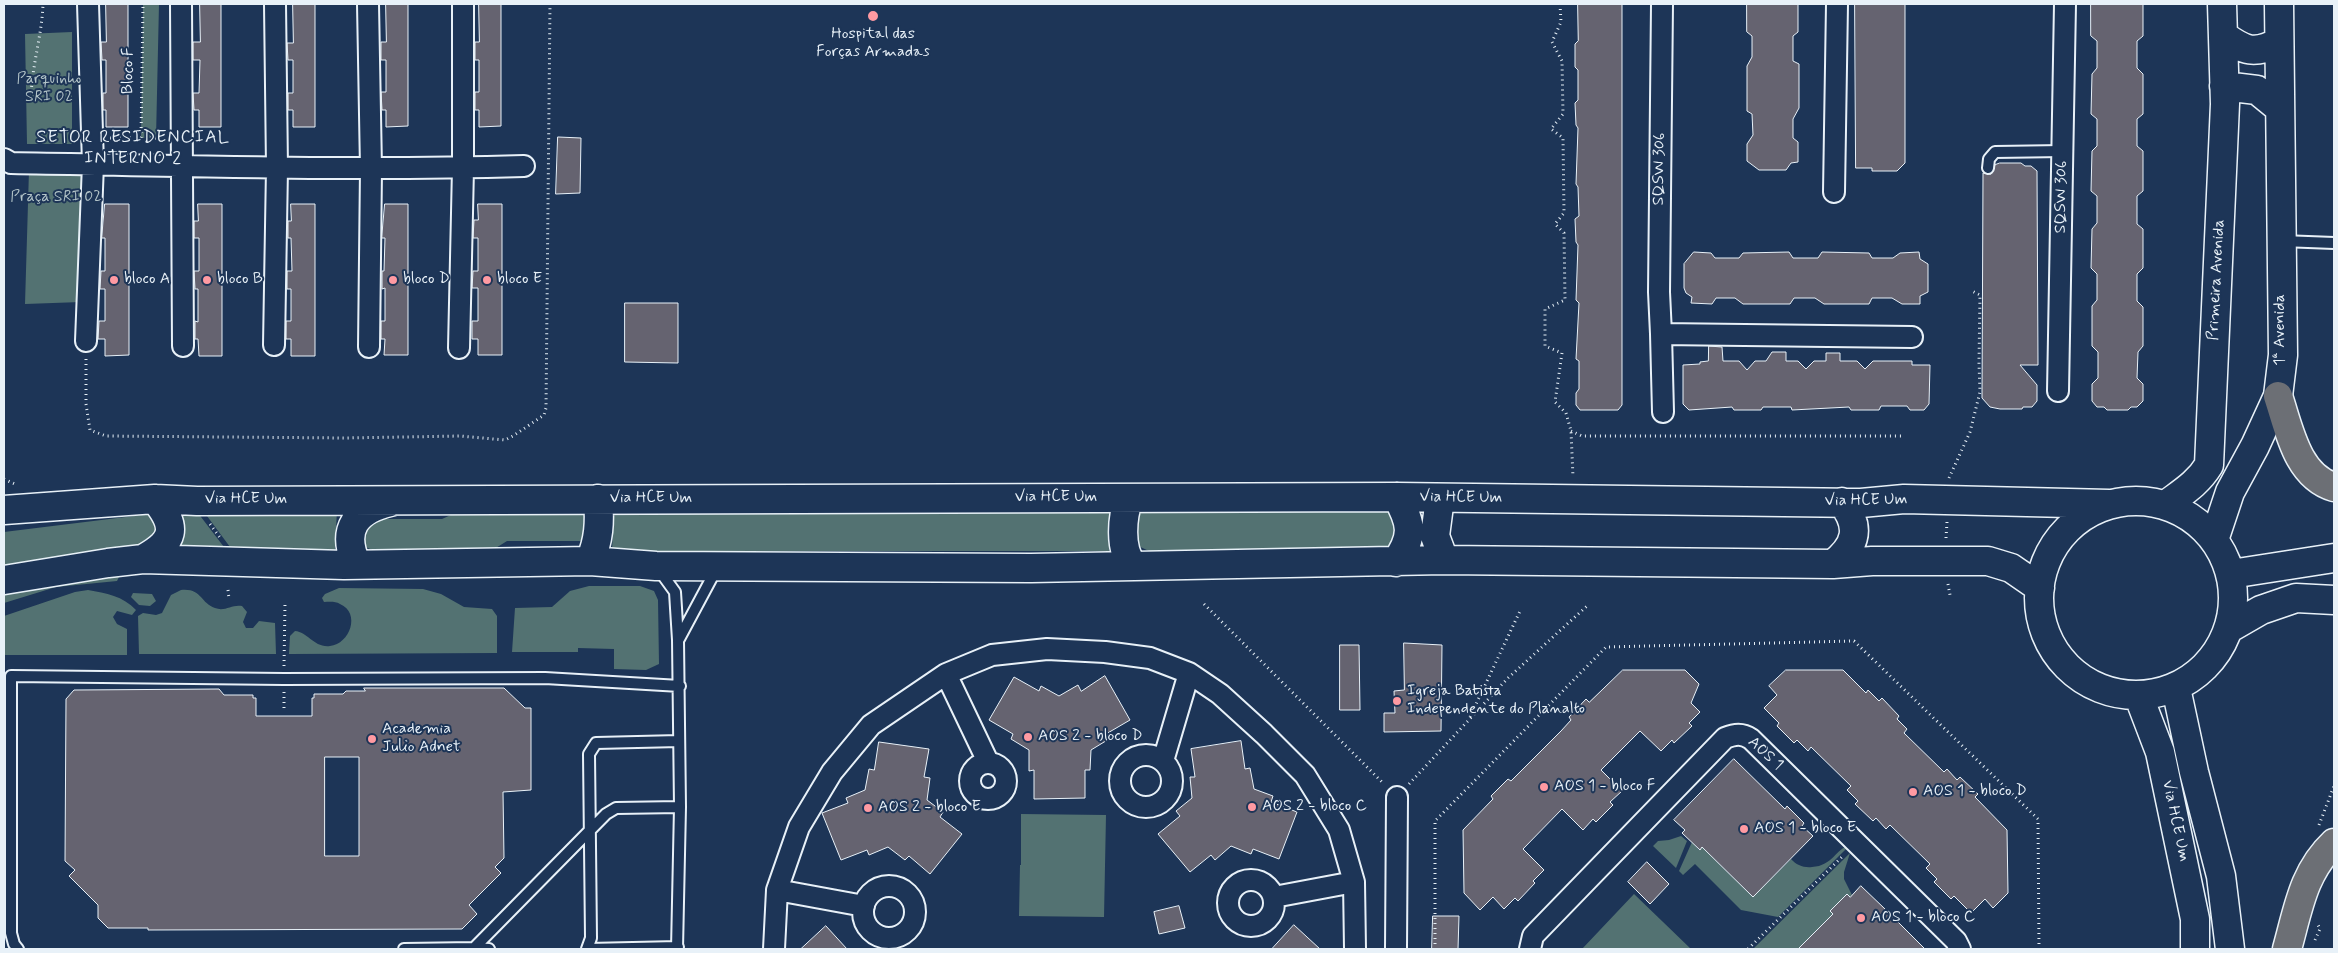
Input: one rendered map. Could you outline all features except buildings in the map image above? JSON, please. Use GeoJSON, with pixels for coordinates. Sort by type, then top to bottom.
{"type":"FeatureCollection","features":[{"type":"Feature","properties":{"kind":"main road"},"geometry":{"type":"LineString","coordinates":[[2222,4],[2224,36],[2248,50],[2263,49],[2279,42]]}},
{"type":"Feature","properties":{"kind":"main road"},"geometry":{"type":"LineString","coordinates":[[2279,4],[2279,108]]}},
{"type":"Feature","properties":{"kind":"main road","name":"Primeira Avenida"},"geometry":{"type":"LineString","coordinates":[[2166,504],[2191,487],[2209,465],[2224,86],[2224,36]]}},
{"type":"Feature","properties":{"kind":"main road"},"geometry":{"type":"LineString","coordinates":[[2224,86],[2257,90],[2279,108]]}},
{"type":"Feature","properties":{"kind":"main road","name":"1ª Avenida"},"geometry":{"type":"LineString","coordinates":[[2215,537],[2230,492],[2255,446],[2278,396],[2283,355],[2279,108]]}},
{"type":"Feature","properties":{"kind":"main road"},"geometry":{"type":"LineString","coordinates":[[2278,396],[2298,454],[2313,475],[2324,484],[2334,487]]}},
{"type":"Feature","properties":{"kind":"main road"},"geometry":{"type":"LineString","coordinates":[[1396,562],[1407,546],[1410,530],[1407,514],[1397,497]]}},
{"type":"Feature","properties":{"kind":"main road","name":"Via HCE Um"},"geometry":{"type":"LineString","coordinates":[[10,504],[155,499],[197,501],[1397,497],[1861,503],[1904,500],[2109,504],[2130,501],[2166,504],[2193,520],[2215,537],[2231,574],[2233,604],[2228,629],[2215,651],[2198,670],[2176,688],[2139,697],[2117,694],[2097,686],[2075,672],[2058,654],[2046,631],[2040,609],[2040,588],[2047,559],[2060,538],[2076,521],[2109,504]]}},
{"type":"Feature","properties":{"kind":"main road"},"geometry":{"type":"LineString","coordinates":[[1129,498],[1125,509],[1124,548],[1133,566]]}},
{"type":"Feature","properties":{"kind":"main road"},"geometry":{"type":"LineString","coordinates":[[1440,498],[1435,536],[1444,560]]}},
{"type":"Feature","properties":{"kind":"main road"},"geometry":{"type":"LineString","coordinates":[[143,560],[169,539],[172,532],[167,514],[155,499]]}},
{"type":"Feature","properties":{"kind":"main road"},"geometry":{"type":"LineString","coordinates":[[356,563],[351,552],[349,534],[354,523],[365,512],[380,504],[401,499]]}},
{"type":"Feature","properties":{"kind":"main road"},"geometry":{"type":"LineString","coordinates":[[590,561],[597,544],[600,528],[598,499]]}},
{"type":"Feature","properties":{"kind":"main road"},"geometry":{"type":"LineString","coordinates":[[1833,564],[1851,547],[1854,532],[1853,521],[1842,502]]}},
{"type":"Feature","properties":{"kind":"main road"},"geometry":{"type":"LineString","coordinates":[[2231,574],[2334,558]]}},
{"type":"Feature","properties":{"kind":"main road"},"geometry":{"type":"LineString","coordinates":[[4,580],[108,563],[143,560],[230,563],[590,561],[656,566],[1031,568],[1444,560],[1833,564],[1872,561],[1946,563],[1988,561],[2011,568],[2040,588]]}},
{"type":"Feature","properties":{"kind":"main road","name":"Via HCE Um"},"geometry":{"type":"LineString","coordinates":[[2228,629],[2261,610],[2296,598],[2334,600]]}},
{"type":"Feature","properties":{"kind":"main road"},"geometry":{"type":"LineString","coordinates":[[2176,688],[2194,772],[2221,876],[2230,949]]}},
{"type":"Feature","properties":{"kind":"main road","name":"Via HCE Um"},"geometry":{"type":"LineString","coordinates":[[2139,697],[2160,752],[2195,919],[2195,949]]}},
{"type":"Feature","properties":{"kind":"main road"},"geometry":{"type":"LineString","coordinates":[[2287,949],[2312,869],[2334,843]]}},
{"type":"Feature","properties":{"kind":"street"},"geometry":{"type":"LineString","coordinates":[[86,341],[93,164],[88,4]]}},
{"type":"Feature","properties":{"kind":"street"},"geometry":{"type":"LineString","coordinates":[[181,4],[183,346]]}},
{"type":"Feature","properties":{"kind":"street"},"geometry":{"type":"LineString","coordinates":[[274,345],[277,168],[275,4]]}},
{"type":"Feature","properties":{"kind":"street"},"geometry":{"type":"LineString","coordinates":[[368,4],[371,168],[369,347]]}},
{"type":"Feature","properties":{"kind":"street"},"geometry":{"type":"LineString","coordinates":[[459,348],[463,168],[463,4]]}},
{"type":"Feature","properties":{"kind":"street","name":"SQSW 306"},"geometry":{"type":"LineString","coordinates":[[1662,4],[1659,292],[1663,412]]}},
{"type":"Feature","properties":{"kind":"street"},"geometry":{"type":"LineString","coordinates":[[1834,192],[1837,4]]}},
{"type":"Feature","properties":{"kind":"street","name":"SQSW 306"},"geometry":{"type":"LineString","coordinates":[[2058,391],[2066,4]]}},
{"type":"Feature","properties":{"kind":"street"},"geometry":{"type":"LineString","coordinates":[[6,164],[277,168],[463,168],[524,166]]}},
{"type":"Feature","properties":{"kind":"street"},"geometry":{"type":"LineString","coordinates":[[1661,334],[1912,337]]}},
{"type":"Feature","properties":{"kind":"street"},"geometry":{"type":"LineString","coordinates":[[774,949],[777,890],[799,826],[832,772],[872,725],[946,674],[992,655],[1047,649],[1105,652],[1150,658],[1188,673],[1220,694],[1264,734],[1305,775],[1339,830],[1354,882],[1356,949]]}},
{"type":"Feature","properties":{"kind":"street"},"geometry":{"type":"LineString","coordinates":[[1163,762],[1188,673]]}},
{"type":"Feature","properties":{"kind":"street"},"geometry":{"type":"LineString","coordinates":[[946,674],[988,762]]}},
{"type":"Feature","properties":{"kind":"street","name":"AOS 1"},"geometry":{"type":"LineString","coordinates":[[1530,949],[1533,936],[1726,738],[1734,734],[1744,735],[1751,739],[1956,941],[1960,949]]}},
{"type":"Feature","properties":{"kind":"street"},"geometry":{"type":"LineString","coordinates":[[1396,949],[1397,797]]}},
{"type":"Feature","properties":{"kind":"street"},"geometry":{"type":"LineString","coordinates":[[1274,897],[1354,882]]}},
{"type":"Feature","properties":{"kind":"street"},"geometry":{"type":"LineString","coordinates":[[777,890],[864,906]]}},
{"type":"Feature","properties":{"kind":"lane"},"geometry":{"type":"LineString","coordinates":[[1988,168],[1989,159],[1995,152],[2063,151]]}},
{"type":"Feature","properties":{"kind":"lane"},"geometry":{"type":"LineString","coordinates":[[2281,241],[2334,243]]}},
{"type":"Feature","properties":{"kind":"lane"},"geometry":{"type":"LineString","coordinates":[[656,566],[675,592],[678,640],[680,686],[678,948],[587,949],[591,938],[589,754],[596,743],[679,741]]}},
{"type":"Feature","properties":{"kind":"lane"},"geometry":{"type":"LineString","coordinates":[[678,640],[718,566]]}},
{"type":"Feature","properties":{"kind":"lane"},"geometry":{"type":"LineString","coordinates":[[18,949],[10,933],[11,676],[284,679],[546,678],[680,686]]}},
{"type":"Feature","properties":{"kind":"lane"},"geometry":{"type":"LineString","coordinates":[[474,948],[606,814],[616,808],[680,807]]}},
{"type":"Feature","properties":{"kind":"lane"},"geometry":{"type":"LineString","coordinates":[[404,949],[489,949]]}},
{"type":"Feature","properties":{"kind":"path"},"geometry":{"type":"LineString","coordinates":[[31,97],[32,77],[39,44],[43,4]]}},
{"type":"Feature","properties":{"kind":"path","name":"Bloco F"},"geometry":{"type":"LineString","coordinates":[[141,138],[142,4]]}},
{"type":"Feature","properties":{"kind":"path"},"geometry":{"type":"LineString","coordinates":[[86,341],[86,404],[90,430],[106,436],[344,438],[460,436],[505,440],[531,424],[544,414],[546,408],[550,4]]}},
{"type":"Feature","properties":{"kind":"path"},"geometry":{"type":"LineString","coordinates":[[1560,4],[1561,22],[1552,42],[1562,61],[1563,114],[1551,129],[1563,138],[1564,213],[1554,224],[1564,233],[1565,300],[1546,309],[1545,346],[1562,354],[1555,402],[1566,413],[1570,431],[1574,483]]}},
{"type":"Feature","properties":{"kind":"path"},"geometry":{"type":"LineString","coordinates":[[92,138],[182,138]]}},
{"type":"Feature","properties":{"kind":"path"},"geometry":{"type":"LineString","coordinates":[[1947,484],[1970,432],[1980,392],[1980,295],[1972,292]]}},
{"type":"Feature","properties":{"kind":"path"},"geometry":{"type":"LineString","coordinates":[[1570,431],[1582,436],[1904,436]]}},
{"type":"Feature","properties":{"kind":"path"},"geometry":{"type":"LineString","coordinates":[[209,523],[225,544]]}},
{"type":"Feature","properties":{"kind":"path"},"geometry":{"type":"LineString","coordinates":[[228,590],[228,599]]}},
{"type":"Feature","properties":{"kind":"path"},"geometry":{"type":"LineString","coordinates":[[284,709],[285,603]]}},
{"type":"Feature","properties":{"kind":"path"},"geometry":{"type":"LineString","coordinates":[[1204,604],[1397,797],[1508,678],[1587,606]]}},
{"type":"Feature","properties":{"kind":"path"},"geometry":{"type":"LineString","coordinates":[[1468,720],[1520,611]]}},
{"type":"Feature","properties":{"kind":"path"},"geometry":{"type":"LineString","coordinates":[[1748,949],[1857,842]]}},
{"type":"Feature","properties":{"kind":"green space"},"geometry":{"type":"Polygon","coordinates":[[[143,4],[159,4],[156,138],[141,138],[143,4]]]}},
{"type":"Feature","properties":{"kind":"green space","name":"Parquinho SRI 02"},"geometry":{"type":"Polygon","coordinates":[[[72,32],[72,144],[27,144],[25,34],[72,32]]]}},
{"type":"Feature","properties":{"kind":"green space","name":"Praça SRI 02"},"geometry":{"type":"Polygon","coordinates":[[[29,170],[85,170],[81,302],[25,304],[29,170]]]}},
{"type":"Feature","properties":{"kind":"green space"},"geometry":{"type":"Polygon","coordinates":[[[1382,508],[1390,511],[1398,523],[1393,544],[1384,549],[1149,551],[1136,545],[1131,522],[1140,511],[1382,508]]]}},
{"type":"Feature","properties":{"kind":"green space"},"geometry":{"type":"Polygon","coordinates":[[[178,509],[337,509],[335,552],[179,552],[178,509]],[[204,512],[198,513],[227,551],[233,551],[204,512]]]}},
{"type":"Feature","properties":{"kind":"green space"},"geometry":{"type":"Polygon","coordinates":[[[464,509],[584,513],[588,516],[585,539],[580,541],[507,541],[491,551],[375,551],[363,546],[357,532],[369,519],[442,519],[464,509]]]}},
{"type":"Feature","properties":{"kind":"green space"},"geometry":{"type":"Polygon","coordinates":[[[614,509],[1110,510],[1109,551],[612,551],[614,509]]]}},
{"type":"Feature","properties":{"kind":"green space"},"geometry":{"type":"Polygon","coordinates":[[[150,514],[158,526],[155,542],[4,573],[4,532],[150,514]]]}},
{"type":"Feature","properties":{"kind":"green space"},"geometry":{"type":"Polygon","coordinates":[[[117,573],[119,577],[117,581],[56,587],[4,603],[4,595],[37,584],[117,573]]]}},
{"type":"Feature","properties":{"kind":"green space"},"geometry":{"type":"Polygon","coordinates":[[[589,586],[640,586],[654,591],[658,600],[659,664],[646,670],[614,669],[614,649],[578,648],[578,652],[512,652],[515,608],[552,607],[570,591],[589,586]]]}},
{"type":"Feature","properties":{"kind":"green space"},"geometry":{"type":"Polygon","coordinates":[[[339,588],[423,589],[441,594],[464,607],[492,609],[497,616],[497,653],[289,654],[290,636],[295,631],[324,646],[337,644],[343,640],[350,628],[350,614],[340,604],[324,602],[322,598],[325,594],[339,588]]]}},
{"type":"Feature","properties":{"kind":"green space"},"geometry":{"type":"Polygon","coordinates":[[[88,590],[120,598],[136,610],[132,615],[117,611],[113,617],[117,624],[127,629],[127,655],[4,655],[4,616],[75,592],[88,590]]]}},
{"type":"Feature","properties":{"kind":"green space"},"geometry":{"type":"Polygon","coordinates":[[[181,590],[197,593],[206,603],[215,608],[225,609],[242,606],[247,612],[243,622],[246,628],[253,628],[259,621],[275,623],[276,654],[139,654],[138,616],[143,613],[156,615],[162,613],[171,595],[181,590]]]}},
{"type":"Feature","properties":{"kind":"green space"},"geometry":{"type":"Polygon","coordinates":[[[133,593],[152,594],[156,601],[150,606],[139,605],[131,597],[133,593]]]}},
{"type":"Feature","properties":{"kind":"green space"},"geometry":{"type":"Polygon","coordinates":[[[1021,814],[1106,815],[1104,917],[1019,916],[1021,814]]]}},
{"type":"Feature","properties":{"kind":"green space"},"geometry":{"type":"Polygon","coordinates":[[[1681,836],[1687,841],[1676,868],[1653,846],[1658,841],[1681,836]]]}},
{"type":"Feature","properties":{"kind":"green space"},"geometry":{"type":"Polygon","coordinates":[[[1692,842],[1699,850],[1702,847],[1753,897],[1791,859],[1803,866],[1819,866],[1825,864],[1845,847],[1849,846],[1778,917],[1741,910],[1695,864],[1683,875],[1679,871],[1692,842]]]}},
{"type":"Feature","properties":{"kind":"green space"},"geometry":{"type":"Polygon","coordinates":[[[1850,853],[1844,872],[1844,879],[1852,895],[1850,897],[1847,894],[1831,911],[1833,914],[1798,949],[1753,949],[1850,853]]]}},
{"type":"Feature","properties":{"kind":"green space"},"geometry":{"type":"Polygon","coordinates":[[[1634,894],[1691,949],[1582,949],[1634,894]]]}},
{"type":"Feature","properties":{"kind":"place","name":"Hospital das Forças Armadas"},"geometry":{"type":"Point","coordinates":[873,16]}},
{"type":"Feature","properties":{"kind":"place","name":"bloco A"},"geometry":{"type":"Point","coordinates":[114,280]}},
{"type":"Feature","properties":{"kind":"place","name":"bloco B"},"geometry":{"type":"Point","coordinates":[207,280]}},
{"type":"Feature","properties":{"kind":"place","name":"bloco D"},"geometry":{"type":"Point","coordinates":[393,280]}},
{"type":"Feature","properties":{"kind":"place","name":"bloco E"},"geometry":{"type":"Point","coordinates":[487,280]}},
{"type":"Feature","properties":{"kind":"place","name":"Igreja Batista Independente do Planalto"},"geometry":{"type":"Point","coordinates":[1397,701]}},
{"type":"Feature","properties":{"kind":"place","name":"AOS 2 - bloco D"},"geometry":{"type":"Point","coordinates":[1028,737]}},
{"type":"Feature","properties":{"kind":"place","name":"Academia Julio Adnet"},"geometry":{"type":"Point","coordinates":[372,739]}},
{"type":"Feature","properties":{"kind":"place","name":"AOS 1 - bloco F"},"geometry":{"type":"Point","coordinates":[1544,787]}},
{"type":"Feature","properties":{"kind":"place","name":"AOS 1 - bloco D"},"geometry":{"type":"Point","coordinates":[1913,792]}},
{"type":"Feature","properties":{"kind":"place","name":"AOS 2 - bloco C"},"geometry":{"type":"Point","coordinates":[1252,807]}},
{"type":"Feature","properties":{"kind":"place","name":"AOS 2 - bloco E"},"geometry":{"type":"Point","coordinates":[868,808]}},
{"type":"Feature","properties":{"kind":"place","name":"AOS 1 - bloco E"},"geometry":{"type":"Point","coordinates":[1744,829]}},
{"type":"Feature","properties":{"kind":"place","name":"AOS 1 - bloco C"},"geometry":{"type":"Point","coordinates":[1861,918]}},
{"type":"Feature","properties":{"kind":"district","name":"SETOR RESIDENCIAL INTERNO 2"},"geometry":{"type":"Point","coordinates":[133,148]}}]}
